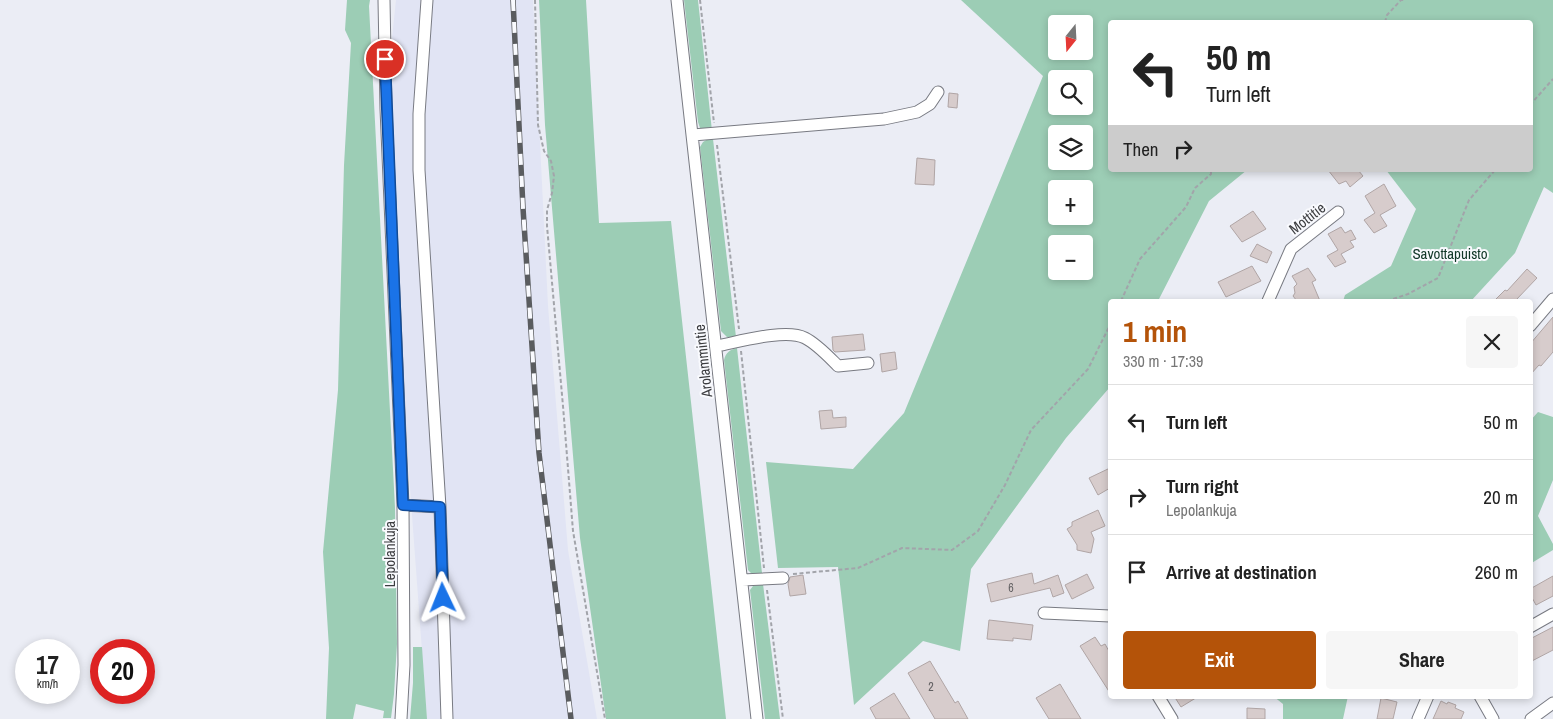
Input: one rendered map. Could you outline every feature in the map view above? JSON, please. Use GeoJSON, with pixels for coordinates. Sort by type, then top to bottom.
{"type":"FeatureCollection","features":[{"type":"Feature","properties":{"kind":"street","name":"Lepolankuja"},"geometry":{"type":"LineString","coordinates":[[384,0],[386,109],[403,505],[404,665],[401,719]]}},
{"type":"Feature","properties":{"kind":"street"},"geometry":{"type":"LineString","coordinates":[[427,0],[419,114],[419,170],[440,507],[447,719]]}},
{"type":"Feature","properties":{"kind":"street","name":"Arolammintie"},"geometry":{"type":"LineString","coordinates":[[677,0],[757,719]]}},
{"type":"Feature","properties":{"kind":"street"},"geometry":{"type":"LineString","coordinates":[[693,135],[884,119],[917,112],[930,104],[938,92]]}},
{"type":"Feature","properties":{"kind":"street","name":"Mottitie"},"geometry":{"type":"LineString","coordinates":[[1269,299],[1291,249],[1338,212]]}},
{"type":"Feature","properties":{"kind":"street"},"geometry":{"type":"LineString","coordinates":[[1533,322],[1553,299]]}},
{"type":"Feature","properties":{"kind":"street"},"geometry":{"type":"LineString","coordinates":[[717,346],[773,335],[799,336],[804,337],[817,346],[838,366],[868,363]]}},
{"type":"Feature","properties":{"kind":"street"},"geometry":{"type":"LineString","coordinates":[[403,505],[440,507]]}},
{"type":"Feature","properties":{"kind":"street"},"geometry":{"type":"LineString","coordinates":[[742,580],[784,578]]}},
{"type":"Feature","properties":{"kind":"street"},"geometry":{"type":"LineString","coordinates":[[1044,613],[1108,616]]}},
{"type":"Feature","properties":{"kind":"street"},"geometry":{"type":"LineString","coordinates":[[1533,625],[1553,614]]}},
{"type":"Feature","properties":{"kind":"street"},"geometry":{"type":"LineString","coordinates":[[1160,699],[1172,719]]}},
{"type":"Feature","properties":{"kind":"street"},"geometry":{"type":"LineString","coordinates":[[1418,719],[1427,699]]}},
{"type":"Feature","properties":{"kind":"street"},"geometry":{"type":"LineString","coordinates":[[1482,699],[1493,719]]}},
{"type":"Feature","properties":{"kind":"street"},"geometry":{"type":"LineString","coordinates":[[1531,719],[1553,702]]}},
{"type":"Feature","properties":{"kind":"path"},"geometry":{"type":"LineString","coordinates":[[535,0],[538,125],[544,151],[551,161],[554,176],[547,210],[547,226],[573,531],[605,719]]}},
{"type":"Feature","properties":{"kind":"path"},"geometry":{"type":"LineString","coordinates":[[700,0],[740,342],[765,578],[783,719]]}},
{"type":"Feature","properties":{"kind":"path"},"geometry":{"type":"LineString","coordinates":[[1386,20],[1387,15],[1401,0],[1404,0]]}},
{"type":"Feature","properties":{"kind":"path"},"geometry":{"type":"LineString","coordinates":[[1533,102],[1553,79]]}},
{"type":"Feature","properties":{"kind":"path"},"geometry":{"type":"LineString","coordinates":[[1122,299],[1140,259],[1186,207],[1195,188],[1211,172]]}},
{"type":"Feature","properties":{"kind":"path"},"geometry":{"type":"LineString","coordinates":[[1393,299],[1408,294],[1438,278],[1469,200],[1493,172]]}},
{"type":"Feature","properties":{"kind":"path"},"geometry":{"type":"LineString","coordinates":[[784,578],[808,572],[858,568],[902,548],[952,550],[978,531],[1004,485],[1031,430],[1088,369],[1108,328]]}},
{"type":"Feature","properties":{"kind":"shaded area"},"geometry":{"type":"Polygon","coordinates":[[[396,0],[533,0],[548,306],[568,550],[597,719],[427,719],[407,447],[393,164],[391,48],[396,0]]]}},
{"type":"Feature","properties":{"kind":"green space"},"geometry":{"type":"Polygon","coordinates":[[[347,0],[370,0],[395,508],[397,644],[391,718],[383,718],[384,711],[356,704],[353,719],[326,719],[329,648],[323,552],[338,390],[344,165],[351,43],[345,30],[347,0]]]}},
{"type":"Feature","properties":{"kind":"green space"},"geometry":{"type":"Polygon","coordinates":[[[539,0],[586,0],[599,223],[671,221],[726,719],[606,719],[580,538],[545,125],[539,0]]]}},
{"type":"Feature","properties":{"kind":"green space"},"geometry":{"type":"Polygon","coordinates":[[[684,0],[698,0],[712,131],[705,131],[700,128],[698,122],[684,0]]]}},
{"type":"Feature","properties":{"kind":"green space","name":"Savottapuisto"},"geometry":{"type":"Polygon","coordinates":[[[961,0],[1553,0],[1553,193],[1544,187],[1515,253],[1473,299],[1344,299],[1345,295],[1391,266],[1416,209],[1388,172],[1533,172],[1533,20],[1108,20],[1108,172],[1245,172],[1209,201],[1159,299],[1108,299],[1108,389],[1066,438],[971,569],[960,651],[923,641],[854,705],[838,567],[778,568],[766,462],[853,469],[904,413],[1043,76],[961,0]]]}},
{"type":"Feature","properties":{"kind":"green space"},"geometry":{"type":"Polygon","coordinates":[[[708,139],[713,139],[736,337],[727,337],[721,331],[700,147],[708,139]]]}},
{"type":"Feature","properties":{"kind":"green space"},"geometry":{"type":"Polygon","coordinates":[[[737,348],[762,573],[751,573],[748,570],[724,360],[729,352],[737,348]]]}},
{"type":"Feature","properties":{"kind":"green space"},"geometry":{"type":"Polygon","coordinates":[[[1538,412],[1553,417],[1553,480],[1538,516],[1553,544],[1553,550],[1533,562],[1533,418],[1538,412]]]}},
{"type":"Feature","properties":{"kind":"green space"},"geometry":{"type":"Polygon","coordinates":[[[763,584],[780,719],[765,719],[750,590],[753,586],[763,584]]]}},
{"type":"Feature","properties":{"kind":"green space"},"geometry":{"type":"Polygon","coordinates":[[[413,647],[422,647],[427,719],[410,719],[413,647]]]}},
{"type":"Feature","properties":{"kind":"green space"},"geometry":{"type":"Polygon","coordinates":[[[1277,699],[1347,699],[1343,719],[1283,719],[1283,704],[1277,699]]]}},
{"type":"Feature","properties":{"kind":"building"},"geometry":{"type":"Polygon","coordinates":[[[949,93],[958,94],[957,108],[948,107],[949,93]]]}},
{"type":"Feature","properties":{"kind":"building"},"geometry":{"type":"Polygon","coordinates":[[[917,158],[935,160],[934,185],[915,184],[917,158]]]}},
{"type":"Feature","properties":{"kind":"building"},"geometry":{"type":"Polygon","coordinates":[[[1330,172],[1360,172],[1363,176],[1350,187],[1346,181],[1339,184],[1330,172]]]}},
{"type":"Feature","properties":{"kind":"building"},"geometry":{"type":"Polygon","coordinates":[[[1384,184],[1396,206],[1380,215],[1387,226],[1374,233],[1364,220],[1375,213],[1365,196],[1384,184]]]}},
{"type":"Feature","properties":{"kind":"building"},"geometry":{"type":"Polygon","coordinates":[[[1253,211],[1266,229],[1242,242],[1230,226],[1253,211]]]}},
{"type":"Feature","properties":{"kind":"building"},"geometry":{"type":"Polygon","coordinates":[[[1341,227],[1345,233],[1351,230],[1356,239],[1350,241],[1354,247],[1341,254],[1346,262],[1335,267],[1327,256],[1338,250],[1328,234],[1341,227]]]}},
{"type":"Feature","properties":{"kind":"building"},"geometry":{"type":"Polygon","coordinates":[[[1257,244],[1272,252],[1267,263],[1250,256],[1257,244]]]}},
{"type":"Feature","properties":{"kind":"building"},"geometry":{"type":"Polygon","coordinates":[[[1252,266],[1261,281],[1226,297],[1218,282],[1252,266]]]}},
{"type":"Feature","properties":{"kind":"building"},"geometry":{"type":"Polygon","coordinates":[[[1308,268],[1316,280],[1312,282],[1319,299],[1295,299],[1293,296],[1295,293],[1294,287],[1297,284],[1292,276],[1308,268]]]}},
{"type":"Feature","properties":{"kind":"building"},"geometry":{"type":"Polygon","coordinates":[[[1527,269],[1537,278],[1517,299],[1496,299],[1505,290],[1507,291],[1527,269]]]}},
{"type":"Feature","properties":{"kind":"building"},"geometry":{"type":"Polygon","coordinates":[[[1553,317],[1553,352],[1541,366],[1539,365],[1533,372],[1533,340],[1553,317]]]}},
{"type":"Feature","properties":{"kind":"building"},"geometry":{"type":"Polygon","coordinates":[[[863,334],[865,350],[835,352],[833,350],[832,337],[863,334]]]}},
{"type":"Feature","properties":{"kind":"building"},"geometry":{"type":"Polygon","coordinates":[[[895,352],[897,369],[882,372],[880,354],[895,352]]]}},
{"type":"Feature","properties":{"kind":"building"},"geometry":{"type":"Polygon","coordinates":[[[832,410],[833,418],[846,417],[846,427],[821,429],[819,411],[832,410]]]}},
{"type":"Feature","properties":{"kind":"building"},"geometry":{"type":"Polygon","coordinates":[[[1108,469],[1108,489],[1098,495],[1089,478],[1108,469]]]}},
{"type":"Feature","properties":{"kind":"building"},"geometry":{"type":"Polygon","coordinates":[[[1098,510],[1105,526],[1091,532],[1094,539],[1091,553],[1077,550],[1077,545],[1067,529],[1072,526],[1072,522],[1098,510]]]}},
{"type":"Feature","properties":{"kind":"building"},"geometry":{"type":"Polygon","coordinates":[[[1032,573],[1034,584],[1058,575],[1064,593],[1053,597],[1050,588],[991,602],[987,584],[1032,573]]]}},
{"type":"Feature","properties":{"kind":"building"},"geometry":{"type":"Polygon","coordinates":[[[1087,574],[1094,588],[1072,599],[1065,585],[1087,574]]]}},
{"type":"Feature","properties":{"kind":"building"},"geometry":{"type":"Polygon","coordinates":[[[803,575],[806,594],[790,596],[788,584],[790,577],[803,575]]]}},
{"type":"Feature","properties":{"kind":"building"},"geometry":{"type":"Polygon","coordinates":[[[1553,576],[1553,596],[1536,605],[1533,600],[1533,587],[1553,576]]]}},
{"type":"Feature","properties":{"kind":"building"},"geometry":{"type":"Polygon","coordinates":[[[989,620],[1033,625],[1031,640],[1013,638],[1013,641],[987,639],[989,620]]]}},
{"type":"Feature","properties":{"kind":"building"},"geometry":{"type":"Polygon","coordinates":[[[1553,627],[1553,650],[1533,660],[1533,637],[1553,627]]]}},
{"type":"Feature","properties":{"kind":"building"},"geometry":{"type":"Polygon","coordinates":[[[1095,637],[1101,646],[1105,644],[1108,649],[1108,690],[1080,646],[1095,637]]]}},
{"type":"Feature","properties":{"kind":"building"},"geometry":{"type":"Polygon","coordinates":[[[930,661],[955,703],[958,701],[968,719],[935,719],[908,673],[930,661]]]}},
{"type":"Feature","properties":{"kind":"building"},"geometry":{"type":"Polygon","coordinates":[[[1060,684],[1081,719],[1049,719],[1036,698],[1060,684]]]}},
{"type":"Feature","properties":{"kind":"building"},"geometry":{"type":"Polygon","coordinates":[[[894,693],[910,719],[876,719],[870,708],[894,693]]]}},
{"type":"Feature","properties":{"kind":"building"},"geometry":{"type":"Polygon","coordinates":[[[1176,699],[1194,699],[1181,707],[1176,699]]]}},
{"type":"Feature","properties":{"kind":"building"},"geometry":{"type":"Polygon","coordinates":[[[1381,699],[1397,702],[1393,719],[1377,719],[1381,699]]]}},
{"type":"Feature","properties":{"kind":"building"},"geometry":{"type":"Polygon","coordinates":[[[1441,701],[1456,705],[1455,708],[1464,712],[1461,719],[1433,719],[1441,701]]]}},
{"type":"Feature","properties":{"kind":"building"},"geometry":{"type":"Polygon","coordinates":[[[1247,708],[1265,709],[1265,719],[1247,719],[1247,708]]]}},
{"type":"Feature","properties":{"kind":"railway"},"geometry":{"type":"LineString","coordinates":[[513,0],[523,208],[539,453],[571,719]]}},
{"type":"Feature","properties":{"kind":"route"},"geometry":{"type":"LineString","coordinates":[[385,59],[403,505],[440,507],[443,598]]}}]}
